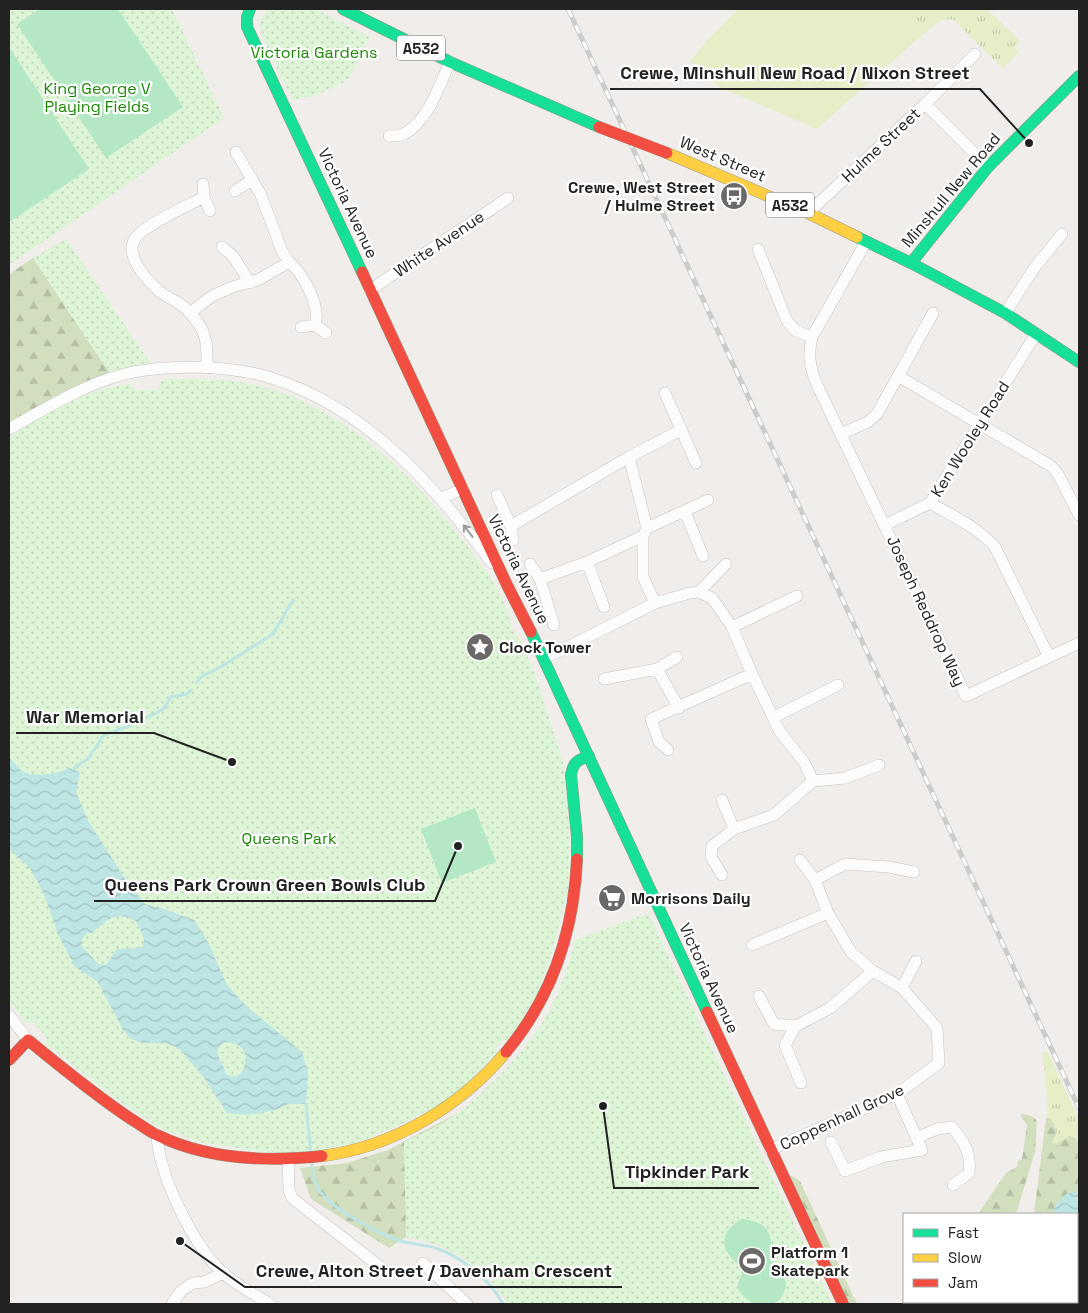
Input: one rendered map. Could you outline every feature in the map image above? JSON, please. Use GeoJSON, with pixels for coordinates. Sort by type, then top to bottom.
{"type":"FeatureCollection","features":[{"type":"Feature","properties":{"kind":"street","name":"West Street"},"geometry":{"type":"LineString","coordinates":[[343,9],[450,62],[598,128],[667,153],[808,213],[911,263],[1005,314],[1079,362]]}},
{"type":"Feature","properties":{"kind":"street","name":"Victoria Avenue"},"geometry":{"type":"LineString","coordinates":[[248,10],[246,22],[250,35],[463,489],[544,656],[770,1150],[843,1304]]}},
{"type":"Feature","properties":{"kind":"street","name":"Hulme Street"},"geometry":{"type":"LineString","coordinates":[[808,213],[975,54]]}},
{"type":"Feature","properties":{"kind":"street"},"geometry":{"type":"LineString","coordinates":[[389,136],[405,134],[421,119],[431,103],[450,62]]}},
{"type":"Feature","properties":{"kind":"street","name":"Minshull New Road"},"geometry":{"type":"LineString","coordinates":[[911,263],[988,167],[1079,76]]}},
{"type":"Feature","properties":{"kind":"street"},"geometry":{"type":"LineString","coordinates":[[924,104],[988,167]]}},
{"type":"Feature","properties":{"kind":"street"},"geometry":{"type":"LineString","coordinates":[[236,152],[260,195],[282,251],[299,272],[310,294],[317,319],[315,325]]}},
{"type":"Feature","properties":{"kind":"street"},"geometry":{"type":"LineString","coordinates":[[236,191],[252,180]]}},
{"type":"Feature","properties":{"kind":"street"},"geometry":{"type":"LineString","coordinates":[[203,184],[204,197],[210,211]]}},
{"type":"Feature","properties":{"kind":"street"},"geometry":{"type":"LineString","coordinates":[[204,197],[145,229],[134,238],[131,246],[132,256],[152,283],[190,313],[199,324],[207,345],[207,368]]}},
{"type":"Feature","properties":{"kind":"street","name":"White Avenue"},"geometry":{"type":"LineString","coordinates":[[370,290],[508,198]]}},
{"type":"Feature","properties":{"kind":"street"},"geometry":{"type":"LineString","coordinates":[[1005,314],[1035,267],[1062,234]]}},
{"type":"Feature","properties":{"kind":"street"},"geometry":{"type":"LineString","coordinates":[[758,249],[787,322],[796,331],[812,338],[866,242]]}},
{"type":"Feature","properties":{"kind":"street"},"geometry":{"type":"LineString","coordinates":[[222,247],[233,256],[250,283]]}},
{"type":"Feature","properties":{"kind":"street"},"geometry":{"type":"LineString","coordinates":[[190,313],[212,296],[232,287],[250,283],[289,262]]}},
{"type":"Feature","properties":{"kind":"street"},"geometry":{"type":"LineString","coordinates":[[841,434],[873,419],[880,410],[933,313]]}},
{"type":"Feature","properties":{"kind":"street"},"geometry":{"type":"LineString","coordinates":[[301,327],[315,325],[326,333]]}},
{"type":"Feature","properties":{"kind":"street","name":"Ken Wooley Road"},"geometry":{"type":"LineString","coordinates":[[885,525],[930,503],[1036,334]]}},
{"type":"Feature","properties":{"kind":"street","name":"Joseph Reddrop Way"},"geometry":{"type":"LineString","coordinates":[[812,338],[809,348],[810,367],[814,377],[966,696],[1049,657]]}},
{"type":"Feature","properties":{"kind":"street"},"geometry":{"type":"LineString","coordinates":[[9,429],[79,391],[114,377],[144,369],[168,367],[207,368],[245,371],[267,376],[320,398],[384,442],[411,466],[441,498],[508,584]]}},
{"type":"Feature","properties":{"kind":"street"},"geometry":{"type":"LineString","coordinates":[[898,376],[1051,466],[1058,474],[1078,509]]}},
{"type":"Feature","properties":{"kind":"street"},"geometry":{"type":"LineString","coordinates":[[665,393],[696,463]]}},
{"type":"Feature","properties":{"kind":"street"},"geometry":{"type":"LineString","coordinates":[[511,526],[629,457],[681,430]]}},
{"type":"Feature","properties":{"kind":"street"},"geometry":{"type":"LineString","coordinates":[[629,457],[645,532],[643,577],[655,603]]}},
{"type":"Feature","properties":{"kind":"street"},"geometry":{"type":"LineString","coordinates":[[441,498],[463,489]]}},
{"type":"Feature","properties":{"kind":"street"},"geometry":{"type":"LineString","coordinates":[[497,495],[511,526],[513,540]]}},
{"type":"Feature","properties":{"kind":"street"},"geometry":{"type":"LineString","coordinates":[[540,579],[587,562],[708,500]]}},
{"type":"Feature","properties":{"kind":"street"},"geometry":{"type":"LineString","coordinates":[[930,503],[974,528],[995,547],[1049,657],[1079,643]]}},
{"type":"Feature","properties":{"kind":"street"},"geometry":{"type":"LineString","coordinates":[[685,512],[703,556]]}},
{"type":"Feature","properties":{"kind":"street"},"geometry":{"type":"LineString","coordinates":[[587,562],[604,607]]}},
{"type":"Feature","properties":{"kind":"street"},"geometry":{"type":"LineString","coordinates":[[530,564],[540,579],[554,625]]}},
{"type":"Feature","properties":{"kind":"street"},"geometry":{"type":"LineString","coordinates":[[699,592],[726,564]]}},
{"type":"Feature","properties":{"kind":"street"},"geometry":{"type":"LineString","coordinates":[[544,656],[655,603],[699,592],[712,598],[732,627],[780,732],[804,762],[813,781]]}},
{"type":"Feature","properties":{"kind":"street"},"geometry":{"type":"LineString","coordinates":[[732,627],[797,596]]}},
{"type":"Feature","properties":{"kind":"street"},"geometry":{"type":"LineString","coordinates":[[604,679],[657,669],[678,657]]}},
{"type":"Feature","properties":{"kind":"street"},"geometry":{"type":"LineString","coordinates":[[657,669],[678,708]]}},
{"type":"Feature","properties":{"kind":"street"},"geometry":{"type":"LineString","coordinates":[[668,750],[659,742],[652,719],[752,674]]}},
{"type":"Feature","properties":{"kind":"street"},"geometry":{"type":"LineString","coordinates":[[774,717],[838,685]]}},
{"type":"Feature","properties":{"kind":"street"},"geometry":{"type":"LineString","coordinates":[[9,1015],[28,1040],[98,1097],[157,1135],[202,1151],[258,1160],[302,1160],[343,1154],[379,1143],[404,1132],[442,1111],[484,1078],[513,1044],[534,1014],[552,980],[562,955],[568,929],[577,870],[577,837],[571,778],[572,767],[578,760],[589,756]]}},
{"type":"Feature","properties":{"kind":"street"},"geometry":{"type":"LineString","coordinates":[[722,875],[711,857],[712,846],[734,829],[774,815],[813,781],[845,778],[879,765]]}},
{"type":"Feature","properties":{"kind":"street"},"geometry":{"type":"LineString","coordinates":[[722,800],[734,829]]}},
{"type":"Feature","properties":{"kind":"street","name":"Coppenhall Grove"},"geometry":{"type":"LineString","coordinates":[[770,1150],[897,1094],[939,1063],[937,1028],[902,988],[873,971],[851,952],[828,913],[815,880],[800,860]]}},
{"type":"Feature","properties":{"kind":"street"},"geometry":{"type":"LineString","coordinates":[[815,880],[845,864],[889,867],[914,872]]}},
{"type":"Feature","properties":{"kind":"street"},"geometry":{"type":"LineString","coordinates":[[752,945],[828,913]]}},
{"type":"Feature","properties":{"kind":"street"},"geometry":{"type":"LineString","coordinates":[[902,988],[916,961]]}},
{"type":"Feature","properties":{"kind":"street"},"geometry":{"type":"LineString","coordinates":[[801,1083],[785,1045],[796,1026],[830,1008],[873,971]]}},
{"type":"Feature","properties":{"kind":"street"},"geometry":{"type":"LineString","coordinates":[[759,996],[774,1024],[796,1026]]}},
{"type":"Feature","properties":{"kind":"street"},"geometry":{"type":"LineString","coordinates":[[9,1060],[28,1040]]}},
{"type":"Feature","properties":{"kind":"street"},"geometry":{"type":"LineString","coordinates":[[831,1142],[844,1171],[881,1157],[922,1150],[897,1094]]}},
{"type":"Feature","properties":{"kind":"street"},"geometry":{"type":"LineString","coordinates":[[916,1138],[937,1129],[952,1127],[964,1141],[970,1159],[969,1173],[953,1185]]}},
{"type":"Feature","properties":{"kind":"street"},"geometry":{"type":"LineString","coordinates":[[157,1135],[158,1151],[163,1168],[204,1252],[224,1273],[270,1304]]}},
{"type":"Feature","properties":{"kind":"street"},"geometry":{"type":"LineString","coordinates":[[288,1160],[289,1190],[292,1198],[383,1269]]}},
{"type":"Feature","properties":{"kind":"street"},"geometry":{"type":"LineString","coordinates":[[423,1263],[467,1304]]}},
{"type":"Feature","properties":{"kind":"street"},"geometry":{"type":"LineString","coordinates":[[172,1304],[181,1291],[193,1283],[204,1282],[224,1273]]}},
{"type":"Feature","properties":{"kind":"green space","name":"King George V Playing Fields"},"geometry":{"type":"Polygon","coordinates":[[[9,9],[172,9],[224,118],[9,265],[9,9]]]}},
{"type":"Feature","properties":{"kind":"green space"},"geometry":{"type":"Polygon","coordinates":[[[40,9],[118,9],[183,107],[106,158],[17,24],[40,9]]]}},
{"type":"Feature","properties":{"kind":"green space","name":"Victoria Gardens"},"geometry":{"type":"Polygon","coordinates":[[[268,9],[316,9],[370,37],[348,80],[317,95],[293,100],[260,28],[260,23],[268,9]]]}},
{"type":"Feature","properties":{"kind":"green space"},"geometry":{"type":"Polygon","coordinates":[[[739,9],[893,9],[922,35],[817,129],[721,88],[690,61],[711,36],[739,9]]]}},
{"type":"Feature","properties":{"kind":"green space"},"geometry":{"type":"Polygon","coordinates":[[[893,9],[987,9],[1020,41],[1014,47],[1019,52],[1003,69],[954,20],[946,19],[941,21],[922,35],[893,9]]]}},
{"type":"Feature","properties":{"kind":"green space"},"geometry":{"type":"Polygon","coordinates":[[[9,47],[89,169],[11,221],[9,218],[9,47]]]}},
{"type":"Feature","properties":{"kind":"green space"},"geometry":{"type":"Polygon","coordinates":[[[66,239],[154,368],[109,372],[33,258],[66,239]]]}},
{"type":"Feature","properties":{"kind":"green space"},"geometry":{"type":"Polygon","coordinates":[[[33,258],[109,372],[9,429],[9,274],[33,258]]]}},
{"type":"Feature","properties":{"kind":"green space","name":"Queens Park"},"geometry":{"type":"Polygon","coordinates":[[[162,379],[233,381],[256,385],[291,397],[325,413],[356,433],[413,482],[462,539],[497,589],[508,611],[513,630],[521,641],[536,678],[563,761],[570,829],[568,891],[551,955],[537,994],[517,1027],[506,1040],[503,1040],[496,1048],[497,1052],[466,1085],[435,1107],[396,1127],[359,1142],[321,1150],[288,1153],[249,1150],[204,1143],[162,1129],[112,1096],[45,1043],[47,1038],[32,1021],[26,1023],[9,1001],[9,438],[53,411],[89,394],[131,383],[134,390],[158,390],[162,379]]]}},
{"type":"Feature","properties":{"kind":"green space"},"geometry":{"type":"Polygon","coordinates":[[[475,808],[496,862],[442,883],[421,829],[475,808]]]}},
{"type":"Feature","properties":{"kind":"green space"},"geometry":{"type":"Polygon","coordinates":[[[648,913],[832,1304],[508,1304],[487,1277],[470,1262],[436,1244],[406,1237],[404,1142],[439,1125],[458,1113],[513,1061],[547,1014],[563,981],[575,940],[648,913]]]}},
{"type":"Feature","properties":{"kind":"green space"},"geometry":{"type":"Polygon","coordinates":[[[1047,1051],[1079,1120],[1079,1304],[1044,1303],[1078,1303],[1078,1213],[1034,1213],[1048,1109],[1043,1053],[1047,1051]]]}},
{"type":"Feature","properties":{"kind":"green space"},"geometry":{"type":"Polygon","coordinates":[[[458,1113],[511,1168],[508,1304],[479,1269],[450,1250],[432,1243],[406,1237],[389,1248],[311,1199],[300,1168],[347,1163],[388,1150],[458,1113]]]}},
{"type":"Feature","properties":{"kind":"green space"},"geometry":{"type":"Polygon","coordinates":[[[1021,1114],[1026,1114],[1037,1121],[1035,1152],[1016,1213],[979,1213],[1006,1173],[1017,1167],[1018,1161],[1022,1159],[1027,1125],[1021,1114]]]}},
{"type":"Feature","properties":{"kind":"green space"},"geometry":{"type":"Polygon","coordinates":[[[1046,1118],[1051,1118],[1057,1132],[1052,1142],[1056,1144],[1069,1136],[1075,1138],[1079,1144],[1079,1194],[1075,1192],[1060,1200],[1053,1208],[1056,1213],[1034,1213],[1046,1118]]]}},
{"type":"Feature","properties":{"kind":"green space"},"geometry":{"type":"Polygon","coordinates":[[[787,1176],[792,1176],[800,1181],[857,1304],[848,1304],[787,1176]]]}},
{"type":"Feature","properties":{"kind":"green space","name":"Platform 1 Skatepark"},"geometry":{"type":"Polygon","coordinates":[[[741,1219],[757,1222],[768,1232],[771,1245],[771,1260],[781,1272],[786,1284],[782,1296],[776,1302],[754,1304],[739,1291],[738,1285],[742,1268],[729,1255],[724,1243],[728,1231],[741,1219]]]}},
{"type":"Feature","properties":{"kind":"water"},"geometry":{"type":"Polygon","coordinates":[[[9,757],[21,770],[30,774],[48,774],[69,768],[80,772],[76,792],[88,821],[126,880],[145,904],[194,920],[209,944],[227,985],[245,1005],[302,1052],[308,1072],[306,1104],[288,1104],[276,1110],[247,1115],[227,1113],[204,1078],[179,1048],[165,1043],[143,1043],[131,1039],[123,1030],[98,982],[75,967],[58,934],[44,894],[30,868],[9,849],[9,757]],[[117,916],[109,919],[91,933],[87,933],[82,939],[81,945],[98,964],[106,965],[116,950],[143,946],[144,938],[136,921],[128,917],[117,916]],[[226,1042],[219,1046],[218,1057],[226,1074],[232,1077],[239,1075],[243,1070],[246,1058],[244,1050],[239,1045],[226,1042]]]}},
{"type":"Feature","properties":{"kind":"water"},"geometry":{"type":"Polygon","coordinates":[[[1075,1191],[1079,1194],[1079,1285],[1078,1213],[1056,1213],[1053,1208],[1066,1194],[1075,1191]]]}},
{"type":"Feature","properties":{"kind":"waterway"},"geometry":{"type":"LineString","coordinates":[[197,682],[202,676],[219,668],[273,634],[293,600]]}},
{"type":"Feature","properties":{"kind":"waterway"},"geometry":{"type":"LineString","coordinates":[[74,769],[88,759],[104,735],[158,712],[164,708],[171,697],[187,694],[191,690]]}},
{"type":"Feature","properties":{"kind":"waterway"},"geometry":{"type":"LineString","coordinates":[[306,1104],[311,1154]]}},
{"type":"Feature","properties":{"kind":"waterway"},"geometry":{"type":"LineString","coordinates":[[312,1162],[315,1182],[323,1195],[331,1203],[366,1225],[402,1242],[436,1248],[451,1254],[485,1279],[503,1304]]}},
{"type":"Feature","properties":{"kind":"railway"},"geometry":{"type":"LineString","coordinates":[[568,9],[1079,1108]]}},
{"type":"Feature","properties":{"kind":"traffic: fast"},"geometry":{"type":"LineString","coordinates":[[250,9],[247,17],[247,27],[362,272]]}},
{"type":"Feature","properties":{"kind":"traffic: fast"},"geometry":{"type":"LineString","coordinates":[[343,9],[450,62],[599,127]]}},
{"type":"Feature","properties":{"kind":"traffic: fast"},"geometry":{"type":"LineString","coordinates":[[911,263],[988,167],[1079,76]]}},
{"type":"Feature","properties":{"kind":"traffic: fast"},"geometry":{"type":"LineString","coordinates":[[857,237],[911,263],[1005,313],[1079,362]]}},
{"type":"Feature","properties":{"kind":"traffic: fast"},"geometry":{"type":"LineString","coordinates":[[531,632],[707,1012]]}},
{"type":"Feature","properties":{"kind":"traffic: fast"},"geometry":{"type":"LineString","coordinates":[[577,859],[577,837],[571,775],[573,767],[577,762],[589,756]]}},
{"type":"Feature","properties":{"kind":"traffic: slow"},"geometry":{"type":"LineString","coordinates":[[667,153],[808,213],[857,237]]}},
{"type":"Feature","properties":{"kind":"traffic: slow"},"geometry":{"type":"LineString","coordinates":[[322,1156],[374,1144],[424,1121],[468,1090],[506,1052]]}},
{"type":"Feature","properties":{"kind":"traffic: jam"},"geometry":{"type":"LineString","coordinates":[[599,127],[667,153]]}},
{"type":"Feature","properties":{"kind":"traffic: jam"},"geometry":{"type":"LineString","coordinates":[[362,272],[507,585],[531,632]]}},
{"type":"Feature","properties":{"kind":"traffic: jam"},"geometry":{"type":"LineString","coordinates":[[506,1052],[536,1009],[558,961],[571,911],[577,859]]}},
{"type":"Feature","properties":{"kind":"traffic: jam"},"geometry":{"type":"LineString","coordinates":[[707,1012],[843,1304]]}},
{"type":"Feature","properties":{"kind":"traffic: jam"},"geometry":{"type":"LineString","coordinates":[[9,1060],[28,1040],[92,1091],[150,1132],[197,1150],[259,1159],[322,1156]]}},
{"type":"Feature","properties":{"kind":"place","name":"Crewe, Minshull New Road / Nixon Street"},"geometry":{"type":"Point","coordinates":[1029,143]}},
{"type":"Feature","properties":{"kind":"place","name":"Crewe, West Street / Hulme Street"},"geometry":{"type":"Point","coordinates":[734,196]}},
{"type":"Feature","properties":{"kind":"place","name":"Clock Tower"},"geometry":{"type":"Point","coordinates":[480,647]}},
{"type":"Feature","properties":{"kind":"place","name":"War Memorial"},"geometry":{"type":"Point","coordinates":[232,762]}},
{"type":"Feature","properties":{"kind":"place","name":"Queens Park Crown Green Bowls Club"},"geometry":{"type":"Point","coordinates":[458,846]}},
{"type":"Feature","properties":{"kind":"place","name":"Morrisons Daily"},"geometry":{"type":"Point","coordinates":[612,898]}},
{"type":"Feature","properties":{"kind":"place","name":"Tipkinder Park"},"geometry":{"type":"Point","coordinates":[603,1106]}},
{"type":"Feature","properties":{"kind":"place","name":"Crewe, Alton Street / Davenham Crescent"},"geometry":{"type":"Point","coordinates":[180,1241]}},
{"type":"Feature","properties":{"kind":"place","name":"Platform 1 Skatepark"},"geometry":{"type":"Point","coordinates":[752,1261]}}]}
